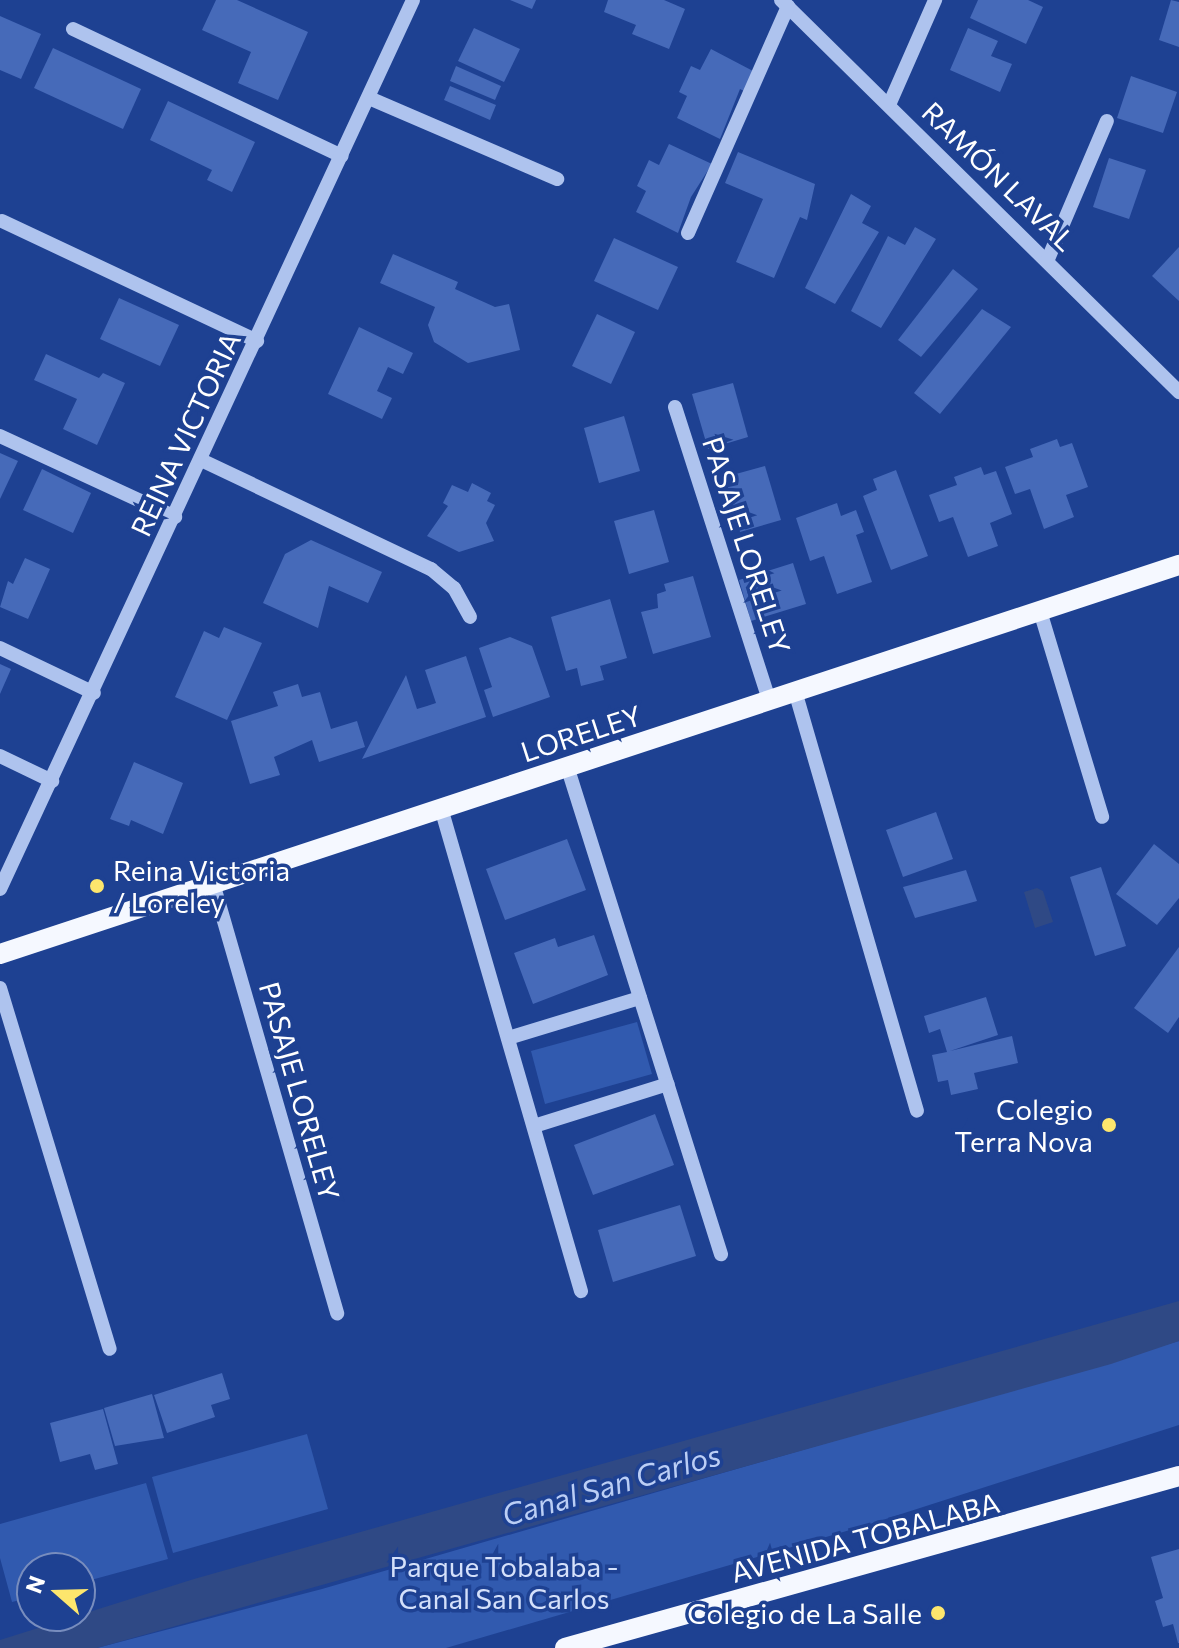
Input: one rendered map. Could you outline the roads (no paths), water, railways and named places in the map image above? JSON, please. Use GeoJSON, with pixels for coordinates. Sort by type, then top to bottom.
{"type":"FeatureCollection","features":[{"type":"Feature","properties":{"kind":"main road","name":"LORELEY"},"geometry":{"type":"LineString","coordinates":[[0,954],[1179,565]]}},
{"type":"Feature","properties":{"kind":"main road","name":"AVENIDA TOBALABA"},"geometry":{"type":"LineString","coordinates":[[565,1648],[1080,1508],[1179,1476]]}},
{"type":"Feature","properties":{"kind":"street","name":"REINA VICTORIA"},"geometry":{"type":"LineString","coordinates":[[0,889],[94,693],[413,0]]}},
{"type":"Feature","properties":{"kind":"street"},"geometry":{"type":"LineString","coordinates":[[889,105],[935,0]]}},
{"type":"Feature","properties":{"kind":"street"},"geometry":{"type":"LineString","coordinates":[[688,233],[784,3]]}},
{"type":"Feature","properties":{"kind":"street","name":"RAMÓN LAVAL"},"geometry":{"type":"LineString","coordinates":[[784,3],[1048,259],[1179,392]]}},
{"type":"Feature","properties":{"kind":"street"},"geometry":{"type":"LineString","coordinates":[[73,29],[342,156]]}},
{"type":"Feature","properties":{"kind":"street"},"geometry":{"type":"LineString","coordinates":[[369,98],[557,179]]}},
{"type":"Feature","properties":{"kind":"street"},"geometry":{"type":"LineString","coordinates":[[1048,259],[1107,121]]}},
{"type":"Feature","properties":{"kind":"street"},"geometry":{"type":"LineString","coordinates":[[2,221],[257,341]]}},
{"type":"Feature","properties":{"kind":"street","name":"PASAJE LORELEY"},"geometry":{"type":"LineString","coordinates":[[675,407],[769,700]]}},
{"type":"Feature","properties":{"kind":"street"},"geometry":{"type":"LineString","coordinates":[[0,436],[175,517]]}},
{"type":"Feature","properties":{"kind":"street"},"geometry":{"type":"LineString","coordinates":[[201,460],[431,569],[454,588],[470,617]]}},
{"type":"Feature","properties":{"kind":"street"},"geometry":{"type":"LineString","coordinates":[[1040,611],[1102,817]]}},
{"type":"Feature","properties":{"kind":"street"},"geometry":{"type":"LineString","coordinates":[[0,648],[94,693]]}},
{"type":"Feature","properties":{"kind":"street","name":"PASAJE LORELEY"},"geometry":{"type":"LineString","coordinates":[[795,691],[917,1111]]}},
{"type":"Feature","properties":{"kind":"street"},"geometry":{"type":"LineString","coordinates":[[0,756],[52,781]]}},
{"type":"Feature","properties":{"kind":"street"},"geometry":{"type":"LineString","coordinates":[[567,766],[721,1254]]}},
{"type":"Feature","properties":{"kind":"street"},"geometry":{"type":"LineString","coordinates":[[441,808],[581,1291]]}},
{"type":"Feature","properties":{"kind":"street","name":"PASAJE LORELEY"},"geometry":{"type":"LineString","coordinates":[[213,883],[337,1313]]}},
{"type":"Feature","properties":{"kind":"street"},"geometry":{"type":"LineString","coordinates":[[0,988],[110,1349]]}},
{"type":"Feature","properties":{"kind":"street"},"geometry":{"type":"LineString","coordinates":[[508,1038],[640,998]]}},
{"type":"Feature","properties":{"kind":"street"},"geometry":{"type":"LineString","coordinates":[[534,1126],[668,1084]]}},
{"type":"Feature","properties":{"kind":"water"},"geometry":{"type":"Polygon","coordinates":[[[1037,888],[1043,891],[1053,922],[1035,928],[1024,892],[1037,888]]]}},
{"type":"Feature","properties":{"kind":"water","name":"Canal San Carlos"},"geometry":{"type":"Polygon","coordinates":[[[1179,1301],[1179,1341],[1111,1364],[97,1648],[0,1648],[0,1640],[25,1632],[96,1632],[96,1610],[194,1579],[1179,1301]]]}},
{"type":"Feature","properties":{"kind":"place","name":"Reina Victoria / Loreley"},"geometry":{"type":"Point","coordinates":[97,886]}},
{"type":"Feature","properties":{"kind":"place","name":"Colegio Terra Nova"},"geometry":{"type":"Point","coordinates":[1109,1125]}},
{"type":"Feature","properties":{"kind":"place","name":"Colegio de La Salle"},"geometry":{"type":"Point","coordinates":[938,1613]}},
{"type":"Feature","properties":{"kind":"park label","name":"Parque Tobalaba - Canal San Carlos"},"geometry":{"type":"Point","coordinates":[504,1582]}}]}
